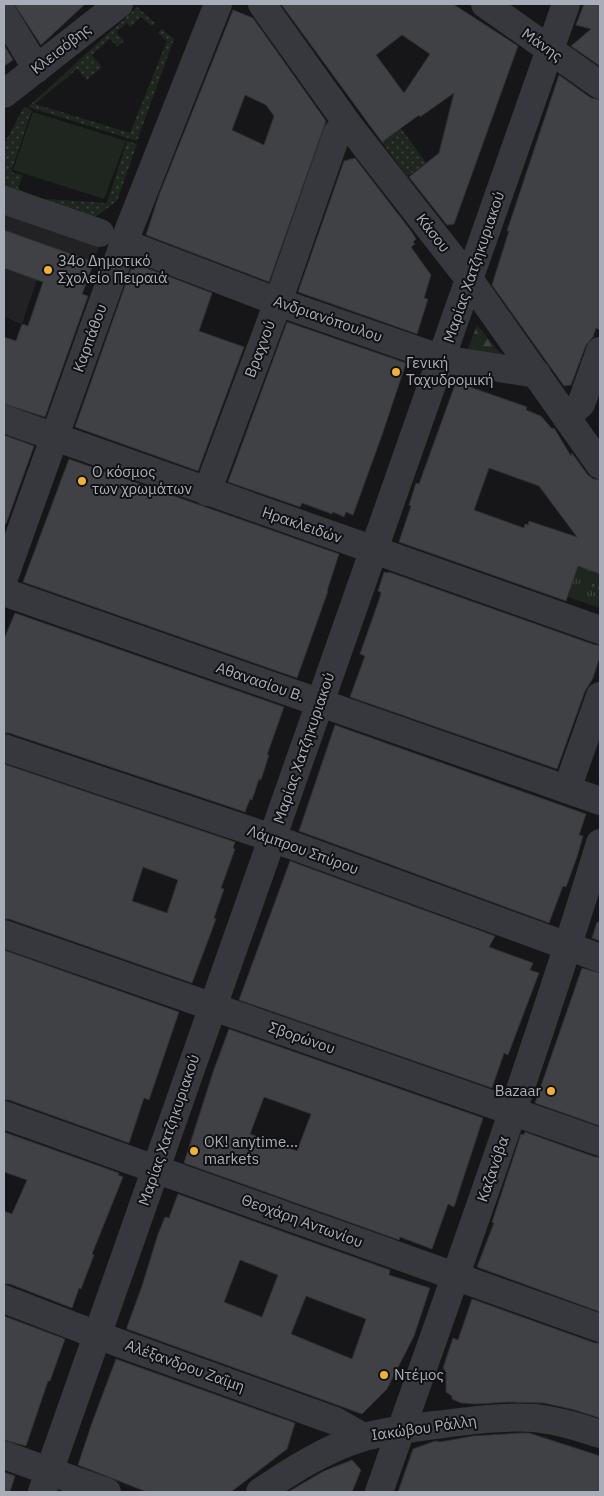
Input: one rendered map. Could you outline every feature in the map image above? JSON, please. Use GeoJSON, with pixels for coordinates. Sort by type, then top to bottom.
{"type":"FeatureCollection","features":[{"type":"Feature","properties":{"kind":"street","name":"Κλεισόβης"},"geometry":{"type":"LineString","coordinates":[[4,94],[119,4]]}},
{"type":"Feature","properties":{"kind":"street","name":"Καρπάθου"},"geometry":{"type":"LineString","coordinates":[[4,578],[53,437],[124,244],[218,4]]}},
{"type":"Feature","properties":{"kind":"street","name":"Κάσου"},"geometry":{"type":"LineString","coordinates":[[262,4],[346,123],[469,279],[600,465]]}},
{"type":"Feature","properties":{"kind":"street","name":"Μάνης"},"geometry":{"type":"LineString","coordinates":[[485,4],[600,85]]}},
{"type":"Feature","properties":{"kind":"street","name":"Μαρίας Χατζηκυριακού"},"geometry":{"type":"LineString","coordinates":[[46,1482],[566,4]]}},
{"type":"Feature","properties":{"kind":"street"},"geometry":{"type":"LineString","coordinates":[[4,15],[37,69]]}},
{"type":"Feature","properties":{"kind":"street","name":"Βραχνού"},"geometry":{"type":"LineString","coordinates":[[207,492],[278,302],[337,133],[346,123]]}},
{"type":"Feature","properties":{"kind":"street"},"geometry":{"type":"LineString","coordinates":[[4,200],[100,233]]}},
{"type":"Feature","properties":{"kind":"street","name":"Ανδριανόπουλου"},"geometry":{"type":"LineString","coordinates":[[124,244],[278,302],[442,359],[537,374]]}},
{"type":"Feature","properties":{"kind":"street"},"geometry":{"type":"LineString","coordinates":[[566,416],[581,404],[600,351]]}},
{"type":"Feature","properties":{"kind":"street","name":"Ηρακλειδών"},"geometry":{"type":"LineString","coordinates":[[4,419],[600,630]]}},
{"type":"Feature","properties":{"kind":"street","name":"Αθανασίου Β."},"geometry":{"type":"LineString","coordinates":[[4,592],[600,801]]}},
{"type":"Feature","properties":{"kind":"street"},"geometry":{"type":"LineString","coordinates":[[567,790],[600,696]]}},
{"type":"Feature","properties":{"kind":"street","name":"Λάμπρου Σπύρου"},"geometry":{"type":"LineString","coordinates":[[4,748],[272,838],[600,958]]}},
{"type":"Feature","properties":{"kind":"street","name":"Καζανόβα"},"geometry":{"type":"LineString","coordinates":[[379,1492],[513,1112],[600,843]]}},
{"type":"Feature","properties":{"kind":"street","name":"Σβορώνου"},"geometry":{"type":"LineString","coordinates":[[4,934],[600,1142]]}},
{"type":"Feature","properties":{"kind":"street","name":"Θεοχάρη Αντωνίου"},"geometry":{"type":"LineString","coordinates":[[4,1115],[600,1328]]}},
{"type":"Feature","properties":{"kind":"street","name":"Αλέξανδρου Ζαΐμη"},"geometry":{"type":"LineString","coordinates":[[4,1298],[97,1335],[335,1420],[364,1438]]}},
{"type":"Feature","properties":{"kind":"street","name":"Ιακώβου Ράλλη"},"geometry":{"type":"LineString","coordinates":[[260,1492],[285,1475],[325,1453],[364,1438],[402,1429],[492,1419],[534,1418],[572,1425],[600,1434]]}},
{"type":"Feature","properties":{"kind":"street"},"geometry":{"type":"LineString","coordinates":[[4,1455],[46,1482],[107,1492]]}},
{"type":"Feature","properties":{"kind":"path"},"geometry":{"type":"LineString","coordinates":[[592,585],[600,588]]}},
{"type":"Feature","properties":{"kind":"shaded area","name":"34ο Δημοτικό Σχολείο Πειραιά"},"geometry":{"type":"Polygon","coordinates":[[[4,207],[101,241],[83,293],[38,277],[22,324],[4,317],[4,207]]]}},
{"type":"Feature","properties":{"kind":"green space"},"geometry":{"type":"Polygon","coordinates":[[[137,7],[155,23],[152,26],[141,17],[130,27],[127,23],[116,32],[124,41],[117,47],[110,39],[92,55],[102,67],[87,80],[77,69],[35,104],[130,133],[167,41],[158,33],[162,29],[174,39],[137,141],[28,107],[137,7]]]}},
{"type":"Feature","properties":{"kind":"green space"},"geometry":{"type":"Polygon","coordinates":[[[24,107],[32,110],[11,172],[23,175],[18,188],[27,194],[4,193],[4,144],[24,107]]]}},
{"type":"Feature","properties":{"kind":"green space"},"geometry":{"type":"Polygon","coordinates":[[[33,112],[126,141],[104,199],[13,170],[33,112]]]}},
{"type":"Feature","properties":{"kind":"green space"},"geometry":{"type":"Polygon","coordinates":[[[401,128],[426,163],[407,177],[382,142],[401,128]]]}},
{"type":"Feature","properties":{"kind":"green space"},"geometry":{"type":"Polygon","coordinates":[[[127,141],[137,144],[117,201],[87,223],[45,208],[46,199],[107,203],[127,141]]]}},
{"type":"Feature","properties":{"kind":"green space"},"geometry":{"type":"Polygon","coordinates":[[[477,325],[511,366],[466,354],[477,325]]]}},
{"type":"Feature","properties":{"kind":"green space"},"geometry":{"type":"Polygon","coordinates":[[[578,566],[600,574],[600,608],[568,597],[578,566]]]}},
{"type":"Feature","properties":{"kind":"building"},"geometry":{"type":"Polygon","coordinates":[[[14,4],[85,4],[41,45],[14,4]]]}},
{"type":"Feature","properties":{"kind":"building"},"geometry":{"type":"Polygon","coordinates":[[[281,4],[453,4],[518,46],[454,224],[447,225],[409,177],[439,153],[454,93],[420,117],[419,115],[382,142],[281,4]],[[402,35],[376,55],[404,93],[430,54],[402,35]]]}},
{"type":"Feature","properties":{"kind":"building"},"geometry":{"type":"Polygon","coordinates":[[[584,4],[600,4],[600,66],[571,46],[591,29],[576,25],[584,4]]]}},
{"type":"Feature","properties":{"kind":"building"},"geometry":{"type":"Polygon","coordinates":[[[233,10],[253,18],[326,121],[269,282],[146,235],[159,195],[233,10]],[[245,95],[232,130],[264,145],[274,116],[266,105],[245,95]]]}},
{"type":"Feature","properties":{"kind":"building"},"geometry":{"type":"Polygon","coordinates":[[[4,45],[13,60],[4,66],[4,45]]]}},
{"type":"Feature","properties":{"kind":"building"},"geometry":{"type":"Polygon","coordinates":[[[559,75],[591,98],[600,100],[600,330],[596,328],[593,337],[586,345],[571,385],[564,386],[492,285],[509,231],[507,231],[559,75]]]}},
{"type":"Feature","properties":{"kind":"building"},"geometry":{"type":"Polygon","coordinates":[[[355,158],[411,231],[416,239],[413,242],[415,244],[411,247],[431,275],[424,298],[428,299],[417,334],[298,292],[344,161],[355,158]]]}},
{"type":"Feature","properties":{"kind":"building"},"geometry":{"type":"Polygon","coordinates":[[[4,230],[94,262],[82,294],[88,296],[45,417],[4,404],[4,337],[16,341],[22,324],[28,326],[43,282],[4,268],[4,230]]]}},
{"type":"Feature","properties":{"kind":"building"},"geometry":{"type":"Polygon","coordinates":[[[136,264],[212,293],[199,331],[244,347],[198,471],[75,427],[131,269],[134,270],[136,264]]]}},
{"type":"Feature","properties":{"kind":"building"},"geometry":{"type":"Polygon","coordinates":[[[287,322],[406,363],[353,515],[346,512],[344,517],[302,503],[300,507],[228,482],[287,322]]]}},
{"type":"Feature","properties":{"kind":"building"},"geometry":{"type":"Polygon","coordinates":[[[456,382],[527,407],[526,410],[541,416],[552,429],[554,428],[571,456],[572,453],[587,474],[593,479],[600,480],[600,574],[578,566],[566,601],[399,542],[411,506],[409,505],[416,483],[419,484],[456,382]],[[489,468],[474,510],[524,528],[525,524],[528,525],[529,521],[577,537],[539,486],[489,468]]]}},
{"type":"Feature","properties":{"kind":"building"},"geometry":{"type":"Polygon","coordinates":[[[4,435],[34,446],[6,524],[4,523],[4,435]]]}},
{"type":"Feature","properties":{"kind":"building"},"geometry":{"type":"Polygon","coordinates":[[[69,459],[339,554],[297,678],[23,582],[69,459]]]}},
{"type":"Feature","properties":{"kind":"building"},"geometry":{"type":"Polygon","coordinates":[[[384,572],[389,572],[595,645],[600,645],[600,656],[593,678],[585,691],[557,769],[350,697],[365,656],[360,654],[380,597],[381,592],[378,591],[384,572]]]}},
{"type":"Feature","properties":{"kind":"building"},"geometry":{"type":"Polygon","coordinates":[[[15,613],[284,707],[267,755],[269,755],[261,780],[259,779],[252,800],[250,799],[245,812],[9,733],[4,733],[4,639],[15,613]]]}},
{"type":"Feature","properties":{"kind":"building"},"geometry":{"type":"Polygon","coordinates":[[[335,725],[586,814],[579,835],[583,836],[577,857],[566,887],[563,886],[549,923],[299,831],[335,725]]]}},
{"type":"Feature","properties":{"kind":"building"},"geometry":{"type":"Polygon","coordinates":[[[4,764],[235,842],[233,848],[235,849],[221,888],[224,889],[214,918],[216,919],[192,983],[9,919],[4,919],[4,764]],[[143,867],[132,901],[167,913],[178,880],[143,867]]]}},
{"type":"Feature","properties":{"kind":"building"},"geometry":{"type":"Polygon","coordinates":[[[290,861],[495,936],[489,947],[533,963],[530,970],[539,973],[508,1055],[504,1053],[492,1088],[239,1000],[290,861]]]}},
{"type":"Feature","properties":{"kind":"building"},"geometry":{"type":"Polygon","coordinates":[[[597,922],[600,923],[600,941],[592,938],[597,922]]]}},
{"type":"Feature","properties":{"kind":"building"},"geometry":{"type":"Polygon","coordinates":[[[4,950],[179,1012],[149,1100],[144,1098],[129,1143],[9,1100],[4,1100],[4,950]]]}},
{"type":"Feature","properties":{"kind":"building"},"geometry":{"type":"Polygon","coordinates":[[[582,968],[600,973],[600,1126],[535,1103],[582,968]]]}},
{"type":"Feature","properties":{"kind":"building"},"geometry":{"type":"Polygon","coordinates":[[[229,1029],[483,1118],[454,1207],[448,1204],[432,1249],[400,1237],[399,1240],[184,1163],[229,1029]],[[264,1097],[250,1134],[297,1151],[311,1114],[264,1097]]]}},
{"type":"Feature","properties":{"kind":"building"},"geometry":{"type":"Polygon","coordinates":[[[4,1132],[119,1173],[118,1175],[123,1177],[72,1308],[10,1284],[4,1284],[4,1211],[12,1214],[27,1180],[4,1172],[4,1132]]]}},
{"type":"Feature","properties":{"kind":"building"},"geometry":{"type":"Polygon","coordinates":[[[525,1132],[595,1157],[600,1157],[600,1312],[477,1267],[494,1223],[492,1222],[521,1134],[524,1135],[525,1132]]]}},
{"type":"Feature","properties":{"kind":"building"},"geometry":{"type":"Polygon","coordinates":[[[178,1194],[390,1270],[389,1275],[430,1288],[414,1336],[387,1389],[362,1414],[127,1329],[158,1234],[165,1217],[169,1218],[178,1194]],[[240,1260],[224,1302],[262,1317],[278,1275],[240,1260]],[[306,1296],[291,1334],[352,1359],[366,1319],[306,1296]]]}},
{"type":"Feature","properties":{"kind":"building"},"geometry":{"type":"Polygon","coordinates":[[[472,1299],[595,1343],[600,1343],[600,1418],[544,1403],[509,1402],[475,1404],[461,1403],[452,1399],[452,1396],[446,1392],[446,1372],[443,1368],[453,1338],[458,1340],[472,1299]]]}},
{"type":"Feature","properties":{"kind":"building"},"geometry":{"type":"Polygon","coordinates":[[[4,1316],[65,1339],[50,1381],[48,1381],[26,1446],[4,1440],[4,1316]]]}},
{"type":"Feature","properties":{"kind":"building"},"geometry":{"type":"Polygon","coordinates":[[[116,1359],[295,1423],[287,1449],[231,1492],[147,1492],[78,1465],[116,1359]]]}},
{"type":"Feature","properties":{"kind":"building"},"geometry":{"type":"Polygon","coordinates":[[[529,1433],[600,1456],[600,1492],[398,1492],[413,1449],[435,1441],[529,1433]]]}},
{"type":"Feature","properties":{"kind":"building"},"geometry":{"type":"Polygon","coordinates":[[[352,1460],[361,1470],[352,1492],[288,1492],[324,1471],[352,1460]]]}},
{"type":"Feature","properties":{"kind":"building"},"geometry":{"type":"Polygon","coordinates":[[[4,1472],[15,1476],[10,1492],[4,1492],[4,1472]]]}},
{"type":"Feature","properties":{"kind":"place","name":"34ο Δημοτικό Σχολείο Πειραιά"},"geometry":{"type":"Point","coordinates":[48,270]}},
{"type":"Feature","properties":{"kind":"place","name":"Γενική Ταχυδρομική"},"geometry":{"type":"Point","coordinates":[396,372]}},
{"type":"Feature","properties":{"kind":"place","name":"Ο κόσμος των χρωμάτων"},"geometry":{"type":"Point","coordinates":[82,481]}},
{"type":"Feature","properties":{"kind":"place","name":"Bazaar"},"geometry":{"type":"Point","coordinates":[551,1091]}},
{"type":"Feature","properties":{"kind":"place","name":"OK! anytime... markets"},"geometry":{"type":"Point","coordinates":[194,1151]}},
{"type":"Feature","properties":{"kind":"place","name":"Ντέμος"},"geometry":{"type":"Point","coordinates":[384,1375]}}]}
